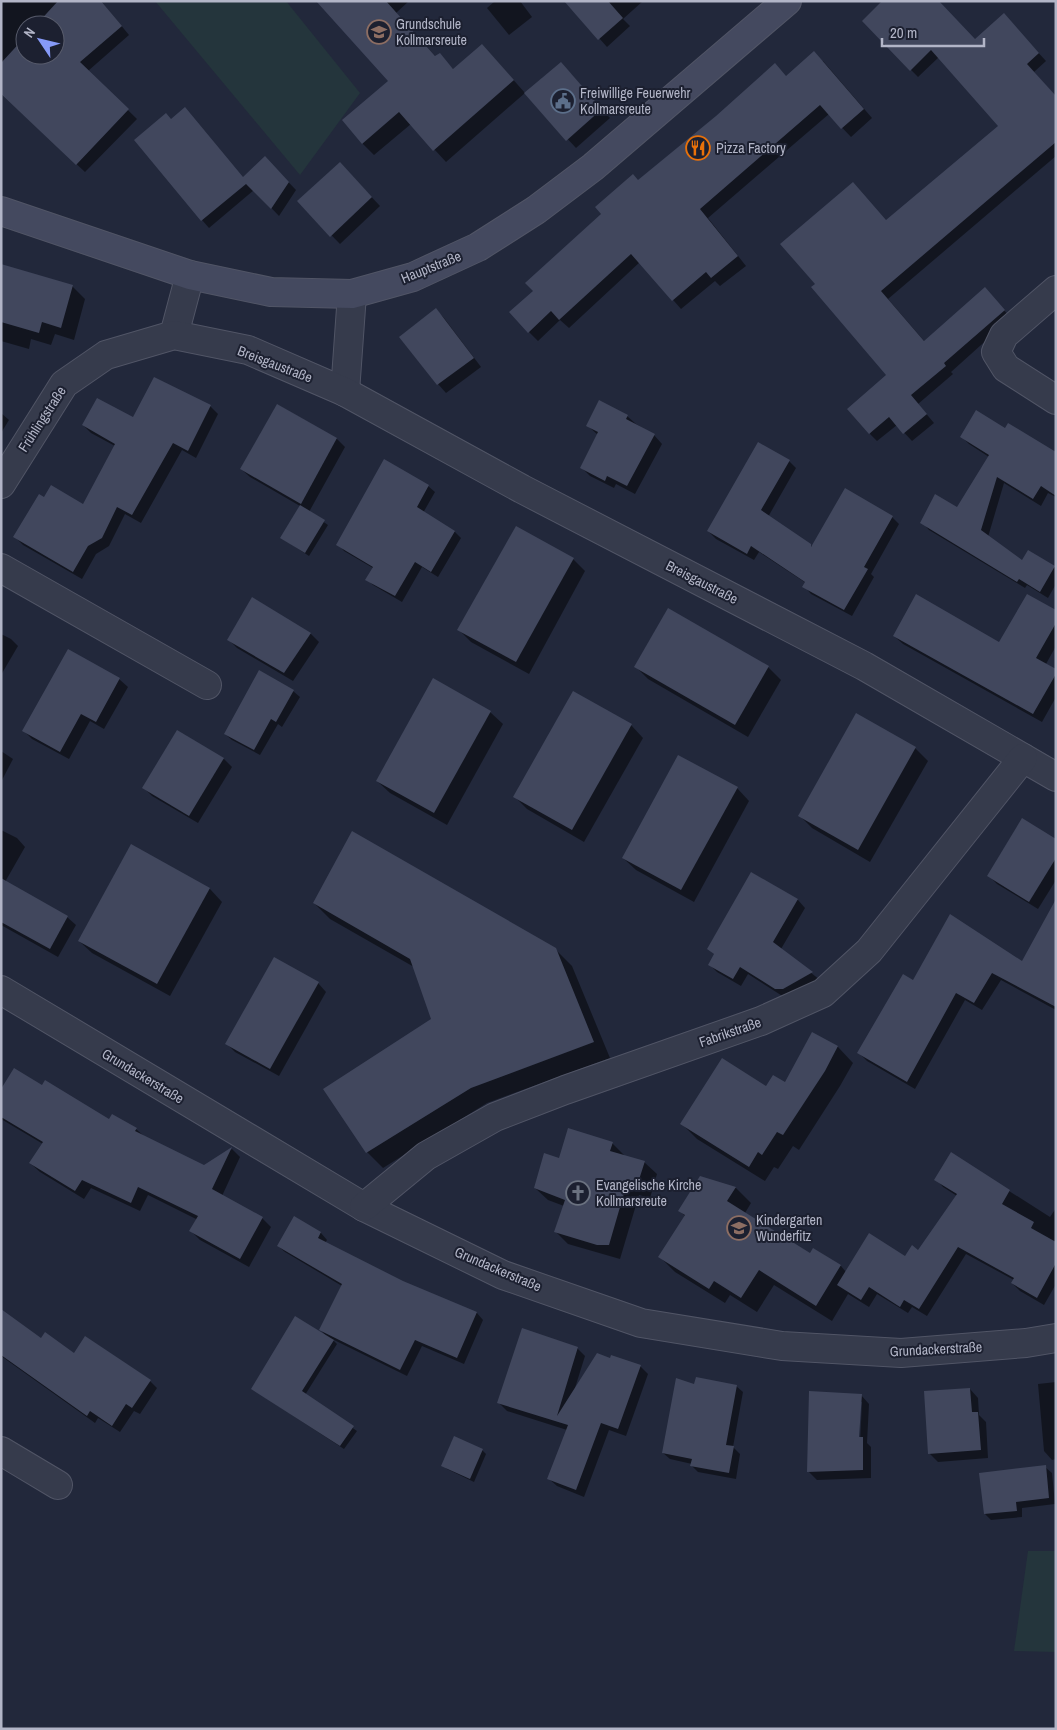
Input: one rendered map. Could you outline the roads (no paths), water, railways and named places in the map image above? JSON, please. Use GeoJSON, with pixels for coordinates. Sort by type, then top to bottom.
{"type":"FeatureCollection","features":[{"type":"Feature","properties":{"kind":"main road","name":"Hauptstraße"},"geometry":{"type":"LineString","coordinates":[[1,210],[190,275],[271,292],[352,294],[413,277],[478,247],[536,210],[593,167],[787,1]]}},
{"type":"Feature","properties":{"kind":"street"},"geometry":{"type":"LineString","coordinates":[[174,336],[190,275]]}},
{"type":"Feature","properties":{"kind":"street"},"geometry":{"type":"LineString","coordinates":[[1056,290],[1004,335],[996,352],[1006,368],[1056,400]]}},
{"type":"Feature","properties":{"kind":"street"},"geometry":{"type":"LineString","coordinates":[[345,392],[352,294]]}},
{"type":"Feature","properties":{"kind":"street","name":"Breisgaustraße"},"geometry":{"type":"LineString","coordinates":[[174,336],[248,350],[345,392],[522,489],[855,662],[1056,777]]}},
{"type":"Feature","properties":{"kind":"street","name":"Frühlingstraße"},"geometry":{"type":"LineString","coordinates":[[1,484],[64,384],[106,355],[174,336]]}},
{"type":"Feature","properties":{"kind":"street"},"geometry":{"type":"LineString","coordinates":[[1,568],[207,685]]}},
{"type":"Feature","properties":{"kind":"street","name":"Fabrikstraße"},"geometry":{"type":"LineString","coordinates":[[364,1207],[426,1156],[495,1117],[565,1090],[761,1021],[823,993],[869,951],[1023,758]]}},
{"type":"Feature","properties":{"kind":"street","name":"Grundackerstraße"},"geometry":{"type":"LineString","coordinates":[[1,990],[364,1207],[503,1274],[641,1323],[782,1346],[901,1353],[1026,1343],[1056,1338]]}},
{"type":"Feature","properties":{"kind":"street"},"geometry":{"type":"LineString","coordinates":[[1,1450],[58,1485]]}},
{"type":"Feature","properties":{"kind":"place","name":"Grundschule Kollmarsreute"},"geometry":{"type":"Point","coordinates":[379,32]}},
{"type":"Feature","properties":{"kind":"place","name":"Freiwillige Feuerwehr Kollmarsreute"},"geometry":{"type":"Point","coordinates":[563,101]}},
{"type":"Feature","properties":{"kind":"place","name":"Pizza Factory"},"geometry":{"type":"Point","coordinates":[698,148]}},
{"type":"Feature","properties":{"kind":"place","name":"Evangelische Kirche Kollmarsreute"},"geometry":{"type":"Point","coordinates":[578,1193]}},
{"type":"Feature","properties":{"kind":"place","name":"Kindergarten Wunderfitz"},"geometry":{"type":"Point","coordinates":[739,1228]}}]}
